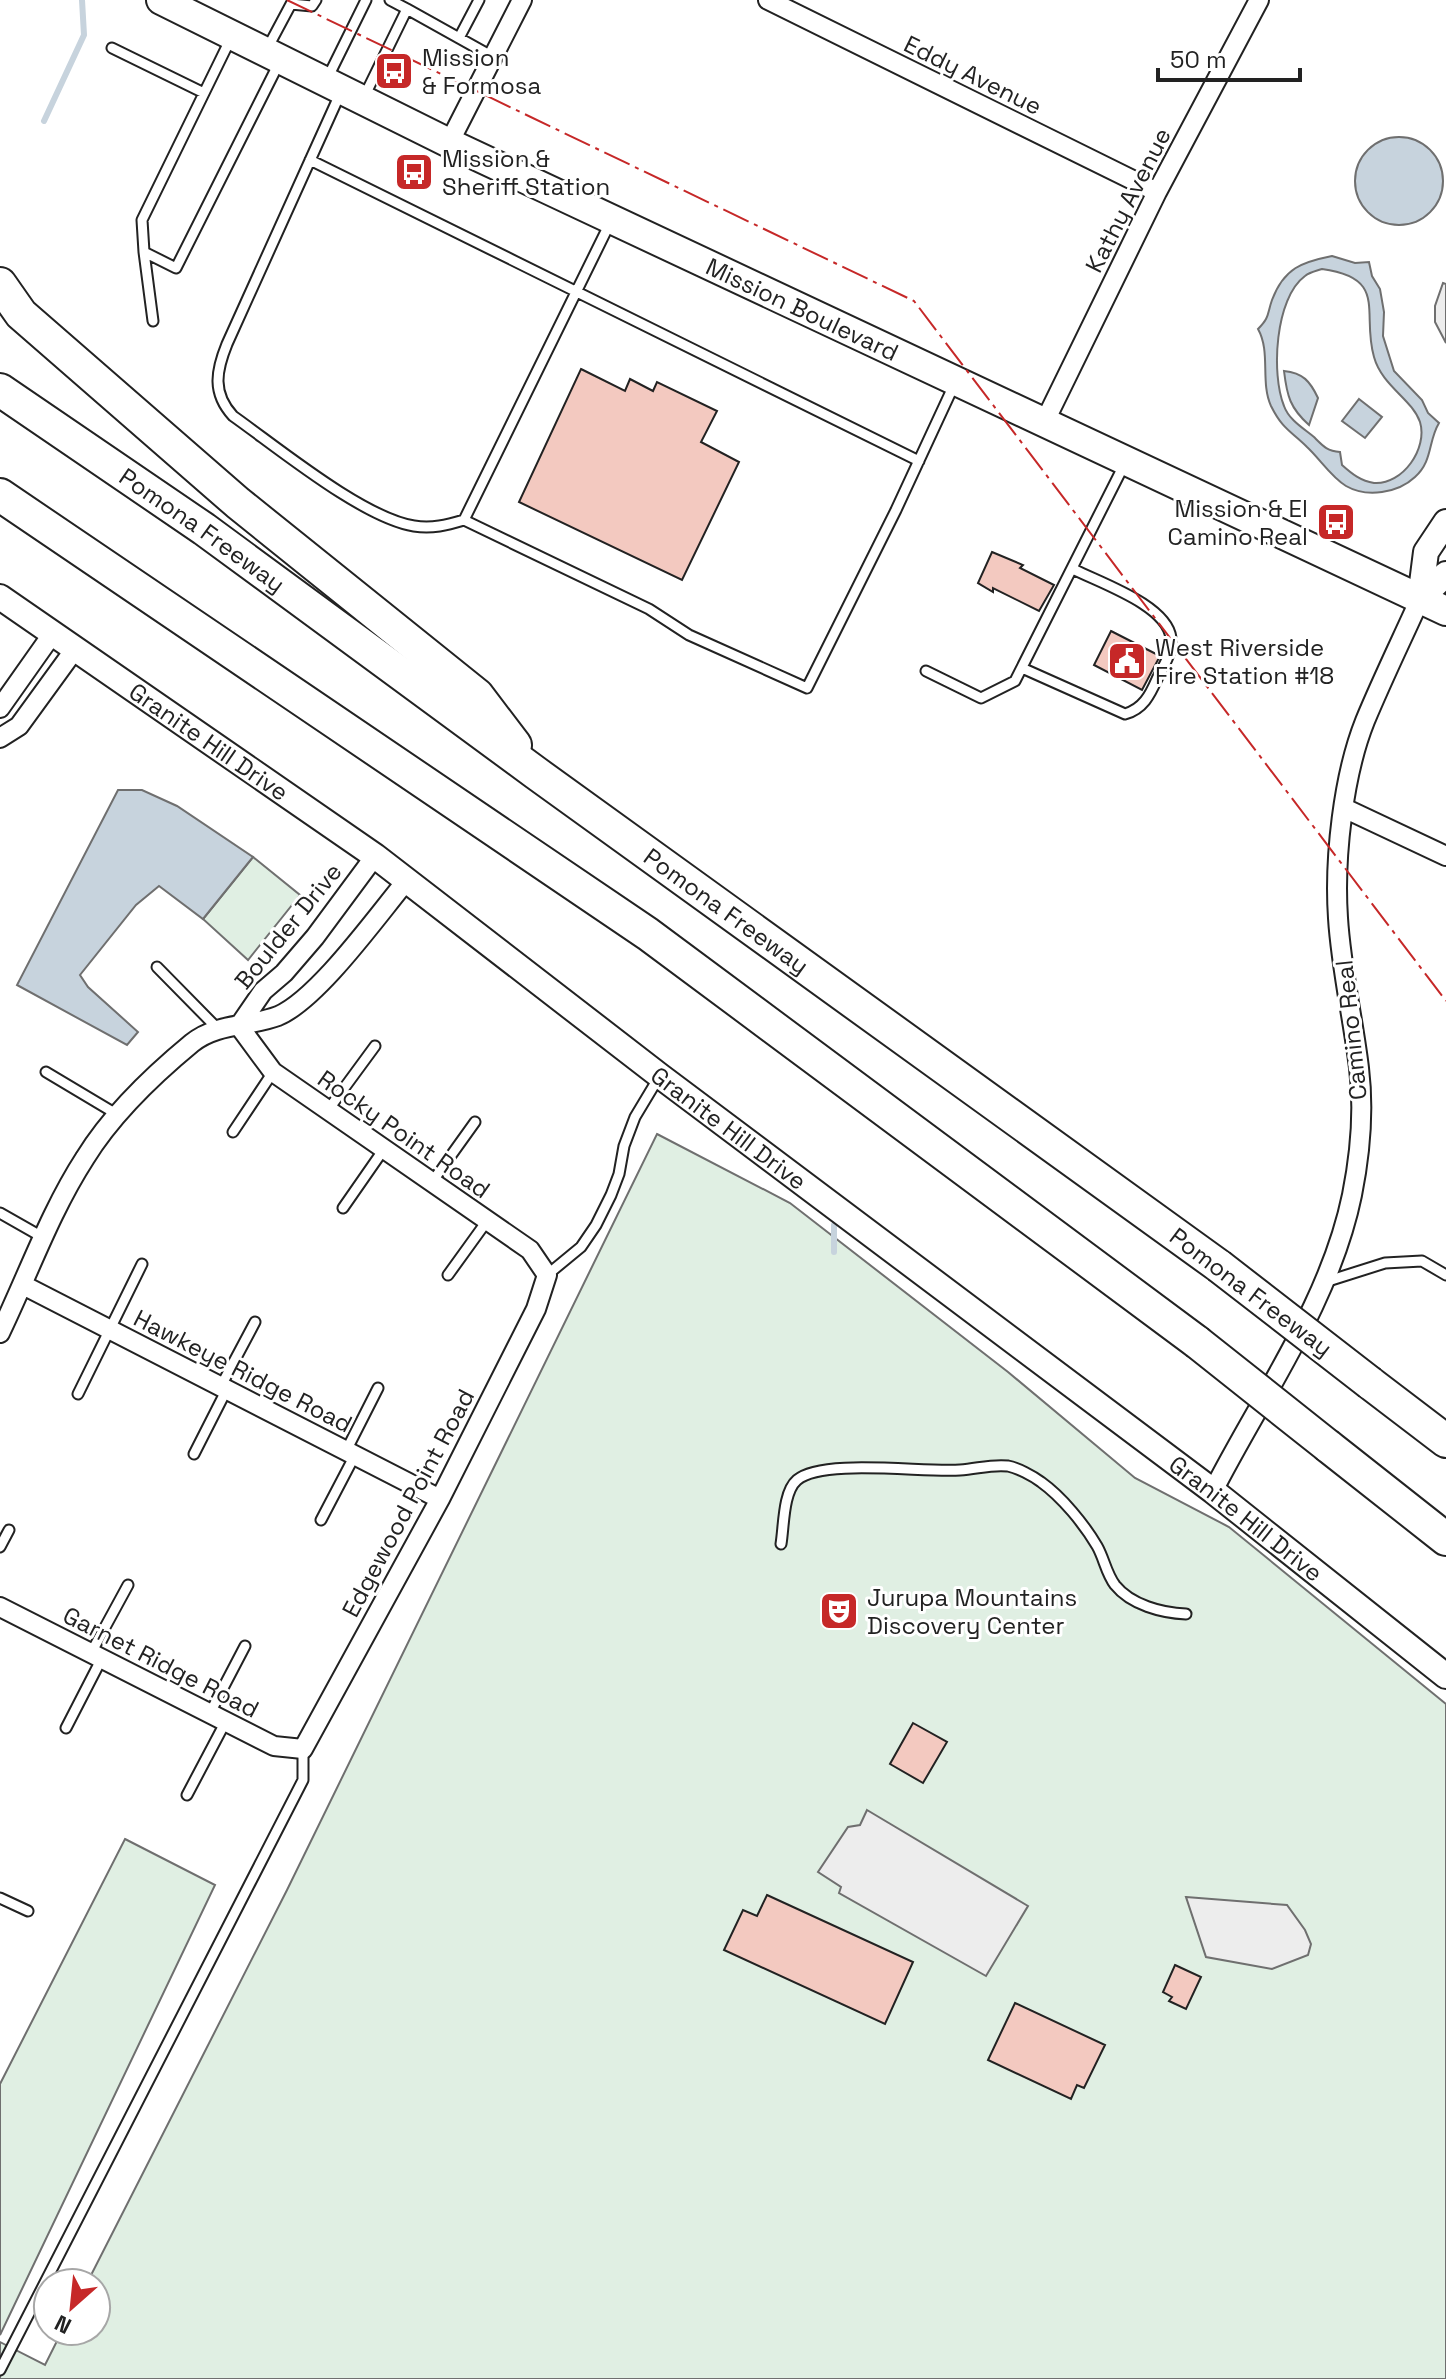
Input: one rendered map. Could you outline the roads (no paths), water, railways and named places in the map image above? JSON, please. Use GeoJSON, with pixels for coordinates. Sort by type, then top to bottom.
{"type":"FeatureCollection","features":[{"type":"Feature","properties":{"kind":"highway"},"geometry":{"type":"LineString","coordinates":[[0,284],[21,314],[238,503],[477,695],[536,773]]}},
{"type":"Feature","properties":{"kind":"highway","name":"Pomona Freeway"},"geometry":{"type":"LineString","coordinates":[[0,390],[204,529],[1219,1266],[1446,1441]]}},
{"type":"Feature","properties":{"kind":"highway"},"geometry":{"type":"LineString","coordinates":[[0,495],[648,934],[1197,1342],[1446,1539]]}},
{"type":"Feature","properties":{"kind":"main road","name":"Mission Boulevard"},"geometry":{"type":"LineString","coordinates":[[161,0],[449,143],[1446,611]]}},
{"type":"Feature","properties":{"kind":"street","name":"Eddy Avenue"},"geometry":{"type":"LineString","coordinates":[[768,0],[1157,192]]}},
{"type":"Feature","properties":{"kind":"street","name":"Kathy Avenue"},"geometry":{"type":"LineString","coordinates":[[1044,423],[1157,192],[1259,0]]}},
{"type":"Feature","properties":{"kind":"street"},"geometry":{"type":"LineString","coordinates":[[449,143],[493,57],[516,2]]}},
{"type":"Feature","properties":{"kind":"street","name":"Camino Real"},"geometry":{"type":"LineString","coordinates":[[1213,1491],[1325,1282],[1346,1217],[1359,1142],[1360,1072],[1338,919],[1337,867],[1344,808],[1365,722],[1420,599],[1426,552],[1446,522]]}},
{"type":"Feature","properties":{"kind":"street","name":"Camino Real"},"geometry":{"type":"LineString","coordinates":[[1420,599],[1446,574]]}},
{"type":"Feature","properties":{"kind":"street","name":"Granite Hill Drive"},"geometry":{"type":"LineString","coordinates":[[0,597],[375,856],[660,1076],[1213,1491],[1446,1676]]}},
{"type":"Feature","properties":{"kind":"street"},"geometry":{"type":"LineString","coordinates":[[0,708],[53,633]]}},
{"type":"Feature","properties":{"kind":"street"},"geometry":{"type":"LineString","coordinates":[[0,738],[19,726],[75,649]]}},
{"type":"Feature","properties":{"kind":"street"},"geometry":{"type":"LineString","coordinates":[[1344,808],[1446,856]]}},
{"type":"Feature","properties":{"kind":"street","name":"Boulder Drive"},"geometry":{"type":"LineString","coordinates":[[239,1026],[263,991],[284,973],[315,937],[375,856]]}},
{"type":"Feature","properties":{"kind":"street","name":"Boulder Drive"},"geometry":{"type":"LineString","coordinates":[[0,1333],[63,1196],[84,1159],[118,1115],[194,1041],[217,1028],[239,1026],[280,1015],[315,990],[407,880]]}},
{"type":"Feature","properties":{"kind":"street"},"geometry":{"type":"LineString","coordinates":[[284,973],[304,997]]}},
{"type":"Feature","properties":{"kind":"street","name":"Rocky Point Road"},"geometry":{"type":"LineString","coordinates":[[239,1026],[273,1072],[530,1250],[547,1275]]}},
{"type":"Feature","properties":{"kind":"street","name":"Edgewood Point Road"},"geometry":{"type":"LineString","coordinates":[[303,1749],[440,1499],[536,1309],[547,1275]]}},
{"type":"Feature","properties":{"kind":"street","name":"Hawkeye Ridge Road"},"geometry":{"type":"LineString","coordinates":[[23,1285],[440,1499]]}},
{"type":"Feature","properties":{"kind":"street","name":"Garnet Ridge Road"},"geometry":{"type":"LineString","coordinates":[[0,1607],[274,1746],[303,1749]]}},
{"type":"Feature","properties":{"kind":"lane"},"geometry":{"type":"LineString","coordinates":[[144,252],[176,268],[273,56],[290,2],[312,6],[316,0]]}},
{"type":"Feature","properties":{"kind":"lane"},"geometry":{"type":"LineString","coordinates":[[366,0],[343,91],[220,360],[216,376],[220,398],[233,416],[339,490],[401,523],[428,528],[464,520],[649,609],[689,635],[807,688],[956,382]]}},
{"type":"Feature","properties":{"kind":"lane"},"geometry":{"type":"LineString","coordinates":[[390,0],[493,57]]}},
{"type":"Feature","properties":{"kind":"lane"},"geometry":{"type":"LineString","coordinates":[[459,38],[479,0]]}},
{"type":"Feature","properties":{"kind":"lane"},"geometry":{"type":"LineString","coordinates":[[343,91],[407,9]]}},
{"type":"Feature","properties":{"kind":"lane"},"geometry":{"type":"LineString","coordinates":[[153,321],[142,220],[233,36]]}},
{"type":"Feature","properties":{"kind":"lane"},"geometry":{"type":"LineString","coordinates":[[112,48],[204,93]]}},
{"type":"Feature","properties":{"kind":"lane"},"geometry":{"type":"LineString","coordinates":[[310,160],[919,461]]}},
{"type":"Feature","properties":{"kind":"lane"},"geometry":{"type":"LineString","coordinates":[[464,520],[612,220]]}},
{"type":"Feature","properties":{"kind":"lane"},"geometry":{"type":"LineString","coordinates":[[926,671],[981,698],[1015,681],[1126,462]]}},
{"type":"Feature","properties":{"kind":"lane"},"geometry":{"type":"LineString","coordinates":[[1022,668],[1125,714],[1135,711],[1152,690],[1172,641],[1168,627],[1152,608],[1073,569]]}},
{"type":"Feature","properties":{"kind":"lane"},"geometry":{"type":"LineString","coordinates":[[157,967],[217,1028]]}},
{"type":"Feature","properties":{"kind":"lane"},"geometry":{"type":"LineString","coordinates":[[328,1110],[375,1046]]}},
{"type":"Feature","properties":{"kind":"lane"},"geometry":{"type":"LineString","coordinates":[[46,1072],[118,1115]]}},
{"type":"Feature","properties":{"kind":"lane"},"geometry":{"type":"LineString","coordinates":[[233,1132],[273,1072]]}},
{"type":"Feature","properties":{"kind":"lane"},"geometry":{"type":"LineString","coordinates":[[547,1275],[581,1247],[596,1225],[619,1174],[624,1146],[635,1117],[660,1076]]}},
{"type":"Feature","properties":{"kind":"lane"},"geometry":{"type":"LineString","coordinates":[[432,1182],[475,1122]]}},
{"type":"Feature","properties":{"kind":"lane"},"geometry":{"type":"LineString","coordinates":[[343,1208],[384,1149]]}},
{"type":"Feature","properties":{"kind":"lane"},"geometry":{"type":"LineString","coordinates":[[0,1213],[44,1238]]}},
{"type":"Feature","properties":{"kind":"lane"},"geometry":{"type":"LineString","coordinates":[[448,1275],[487,1221]]}},
{"type":"Feature","properties":{"kind":"lane"},"geometry":{"type":"LineString","coordinates":[[1325,1282],[1385,1263],[1422,1261],[1446,1275]]}},
{"type":"Feature","properties":{"kind":"lane"},"geometry":{"type":"LineString","coordinates":[[78,1394],[142,1264]]}},
{"type":"Feature","properties":{"kind":"lane"},"geometry":{"type":"LineString","coordinates":[[194,1454],[255,1322]]}},
{"type":"Feature","properties":{"kind":"lane"},"geometry":{"type":"LineString","coordinates":[[321,1520],[378,1388]]}},
{"type":"Feature","properties":{"kind":"lane"},"geometry":{"type":"LineString","coordinates":[[781,1544],[790,1493],[797,1480],[809,1474],[834,1469],[961,1470],[986,1465],[1012,1467],[1042,1482],[1070,1511],[1098,1547],[1115,1585],[1155,1610],[1186,1614]]}},
{"type":"Feature","properties":{"kind":"lane"},"geometry":{"type":"LineString","coordinates":[[0,1547],[9,1530]]}},
{"type":"Feature","properties":{"kind":"lane"},"geometry":{"type":"LineString","coordinates":[[66,1728],[128,1585]]}},
{"type":"Feature","properties":{"kind":"lane"},"geometry":{"type":"LineString","coordinates":[[187,1795],[245,1646]]}},
{"type":"Feature","properties":{"kind":"lane"},"geometry":{"type":"LineString","coordinates":[[0,2370],[303,1780],[303,1749]]}},
{"type":"Feature","properties":{"kind":"lane"},"geometry":{"type":"LineString","coordinates":[[0,1898],[28,1911]]}},
{"type":"Feature","properties":{"kind":"waterway"},"geometry":{"type":"LineString","coordinates":[[44,121],[84,35],[82,0]]}},
{"type":"Feature","properties":{"kind":"waterway"},"geometry":{"type":"LineString","coordinates":[[834,1225],[834,1252]]}},
{"type":"Feature","properties":{"kind":"place","name":"Mission & Formosa"},"geometry":{"type":"Point","coordinates":[394,71]}},
{"type":"Feature","properties":{"kind":"place","name":"Mission & Sheriff Station"},"geometry":{"type":"Point","coordinates":[414,172]}},
{"type":"Feature","properties":{"kind":"place","name":"Mission & El Camino Real"},"geometry":{"type":"Point","coordinates":[1336,522]}},
{"type":"Feature","properties":{"kind":"place","name":"West Riverside Fire Station #18"},"geometry":{"type":"Point","coordinates":[1127,661]}},
{"type":"Feature","properties":{"kind":"place","name":"Jurupa Mountains Discovery Center"},"geometry":{"type":"Point","coordinates":[839,1611]}}]}
